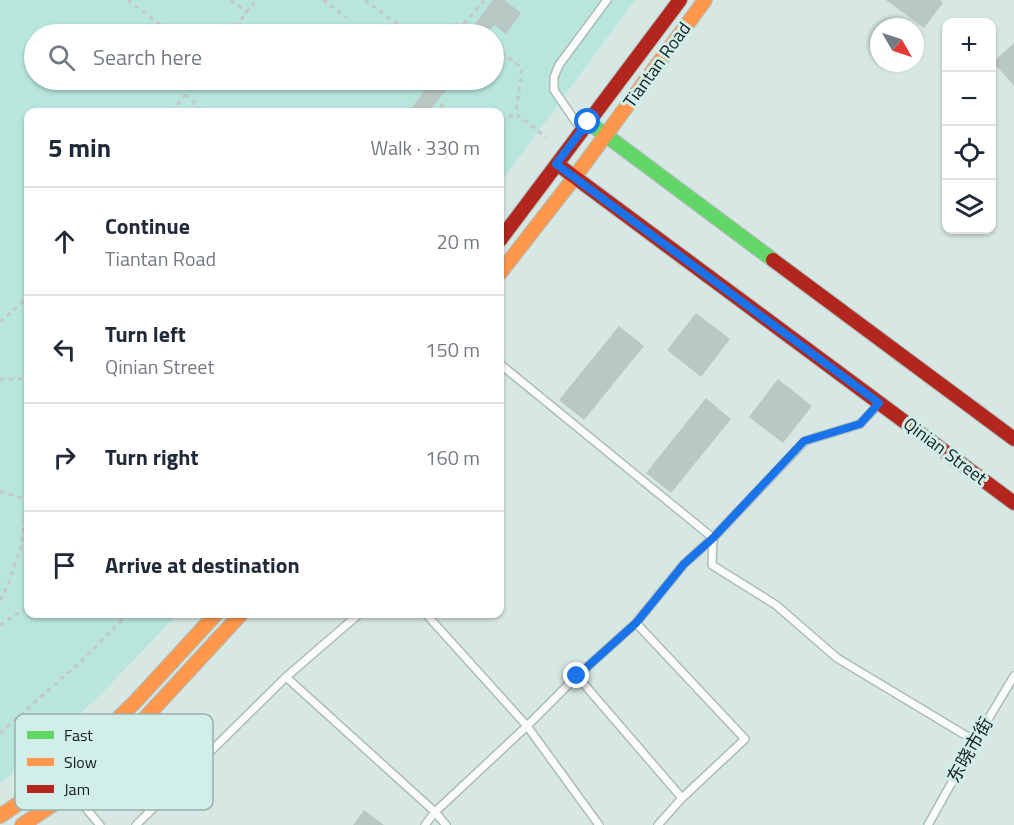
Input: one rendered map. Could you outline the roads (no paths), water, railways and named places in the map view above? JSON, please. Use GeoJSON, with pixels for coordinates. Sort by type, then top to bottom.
{"type":"FeatureCollection","features":[{"type":"Feature","properties":{"kind":"street","name":"Tiantan Road"},"geometry":{"type":"LineString","coordinates":[[504,235],[680,0]]}},
{"type":"Feature","properties":{"kind":"street","name":"Tiantan Road"},"geometry":{"type":"LineString","coordinates":[[504,268],[574,178],[705,0]]}},
{"type":"Feature","properties":{"kind":"street"},"geometry":{"type":"LineString","coordinates":[[585,127],[606,135],[1014,439]]}},
{"type":"Feature","properties":{"kind":"street","name":"Qinian Street"},"geometry":{"type":"LineString","coordinates":[[556,164],[1014,503]]}},
{"type":"Feature","properties":{"kind":"street"},"geometry":{"type":"LineString","coordinates":[[123,714],[212,618]]}},
{"type":"Feature","properties":{"kind":"street"},"geometry":{"type":"LineString","coordinates":[[149,714],[237,618]]}},
{"type":"Feature","properties":{"kind":"street"},"geometry":{"type":"LineString","coordinates":[[0,816],[15,806]]}},
{"type":"Feature","properties":{"kind":"street"},"geometry":{"type":"LineString","coordinates":[[22,825],[45,810]]}},
{"type":"Feature","properties":{"kind":"lane"},"geometry":{"type":"LineString","coordinates":[[585,127],[554,90],[554,77],[559,64],[607,0]]}},
{"type":"Feature","properties":{"kind":"lane"},"geometry":{"type":"LineString","coordinates":[[504,367],[713,538]]}},
{"type":"Feature","properties":{"kind":"lane"},"geometry":{"type":"LineString","coordinates":[[425,825],[435,812],[528,726],[577,676],[636,623],[684,564],[713,538],[804,441],[860,424],[879,403]]}},
{"type":"Feature","properties":{"kind":"lane"},"geometry":{"type":"LineString","coordinates":[[713,538],[712,566],[776,605],[837,658],[975,741]]}},
{"type":"Feature","properties":{"kind":"lane"},"geometry":{"type":"LineString","coordinates":[[213,749],[286,677],[354,618]]}},
{"type":"Feature","properties":{"kind":"lane"},"geometry":{"type":"LineString","coordinates":[[430,618],[528,726],[599,825]]}},
{"type":"Feature","properties":{"kind":"lane"},"geometry":{"type":"LineString","coordinates":[[636,623],[745,739],[682,798],[658,825]]}},
{"type":"Feature","properties":{"kind":"lane"},"geometry":{"type":"LineString","coordinates":[[577,676],[682,798]]}},
{"type":"Feature","properties":{"kind":"lane","name":"东晓市街"},"geometry":{"type":"LineString","coordinates":[[928,825],[1014,676]]}},
{"type":"Feature","properties":{"kind":"lane"},"geometry":{"type":"LineString","coordinates":[[286,677],[435,812],[446,825]]}},
{"type":"Feature","properties":{"kind":"lane"},"geometry":{"type":"LineString","coordinates":[[87,810],[100,825]]}},
{"type":"Feature","properties":{"kind":"lane"},"geometry":{"type":"LineString","coordinates":[[136,825],[151,810]]}}]}
